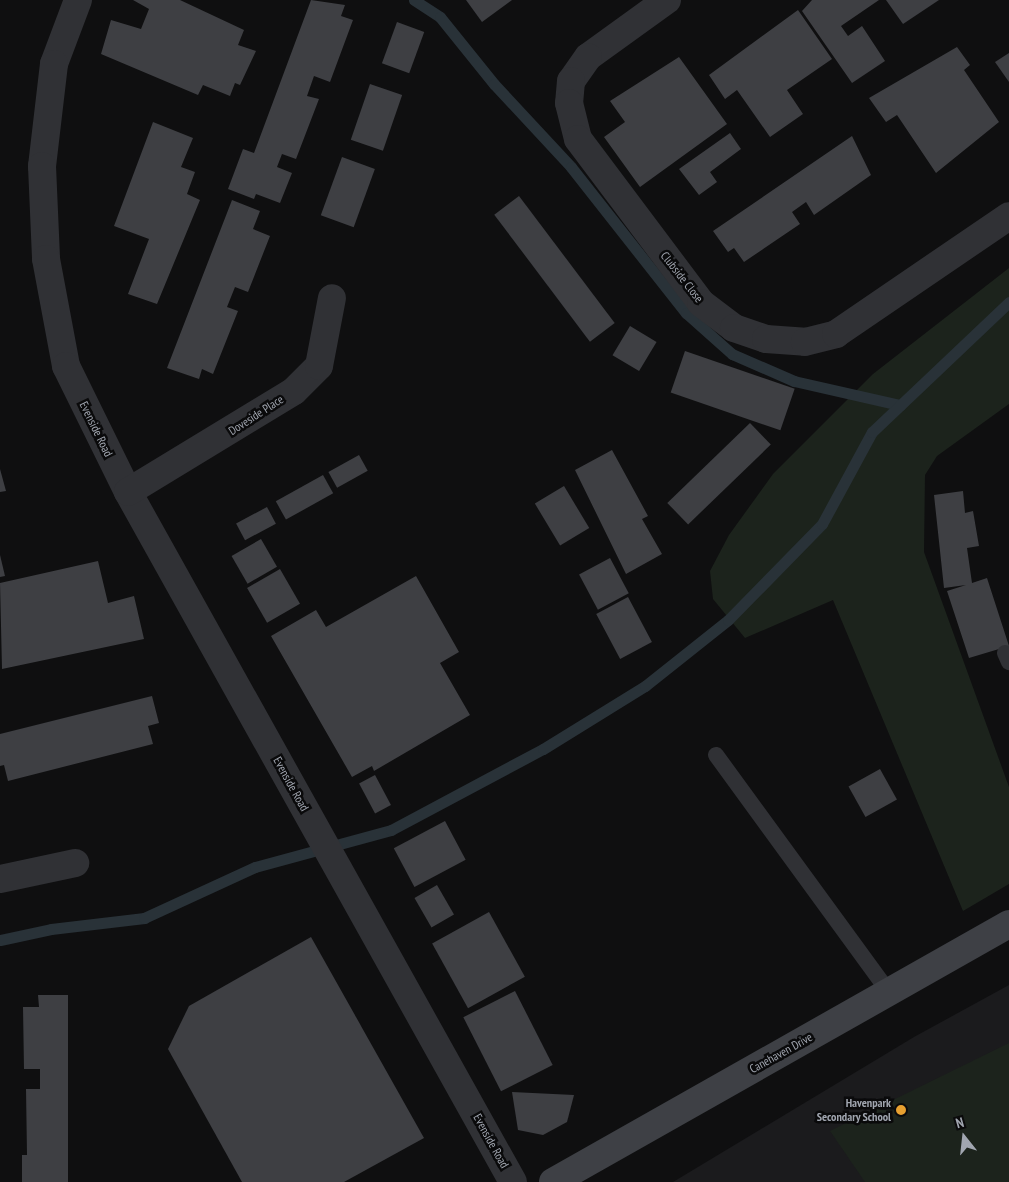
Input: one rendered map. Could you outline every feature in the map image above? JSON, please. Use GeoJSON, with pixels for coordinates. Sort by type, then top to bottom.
{"type":"FeatureCollection","features":[{"type":"Feature","properties":{"kind":"street","name":"Evenside Road"},"geometry":{"type":"LineString","coordinates":[[78,0],[54,64],[42,166],[46,259],[66,366],[128,492],[338,864],[513,1182]]}},
{"type":"Feature","properties":{"kind":"street","name":"Clubside Close"},"geometry":{"type":"LineString","coordinates":[[667,0],[588,57],[570,81],[569,103],[578,139],[701,303],[734,328],[766,339],[805,342],[836,334],[1009,216]]}},
{"type":"Feature","properties":{"kind":"street","name":"Doveside Place"},"geometry":{"type":"LineString","coordinates":[[128,492],[294,391],[319,366],[332,298]]}},
{"type":"Feature","properties":{"kind":"street"},"geometry":{"type":"LineString","coordinates":[[0,879],[75,863]]}},
{"type":"Feature","properties":{"kind":"street","name":"Canehaven Drive"},"geometry":{"type":"LineString","coordinates":[[553,1182],[1009,924]]}},
{"type":"Feature","properties":{"kind":"lane"},"geometry":{"type":"LineString","coordinates":[[716,755],[889,992]]}},
{"type":"Feature","properties":{"kind":"shaded area"},"geometry":{"type":"Polygon","coordinates":[[[1009,268],[1009,404],[937,456],[925,475],[924,552],[1009,787],[1009,884],[963,911],[833,600],[745,638],[713,599],[710,571],[729,535],[773,474],[873,374],[1009,268]]]}},
{"type":"Feature","properties":{"kind":"shaded area","name":"Havenpark Secondary School"},"geometry":{"type":"Polygon","coordinates":[[[1009,985],[1009,1182],[673,1182],[914,1037],[1009,985]]]}},
{"type":"Feature","properties":{"kind":"shaded area"},"geometry":{"type":"Polygon","coordinates":[[[1009,1043],[1009,1182],[865,1182],[830,1131],[1009,1043]]]}},
{"type":"Feature","properties":{"kind":"building"},"geometry":{"type":"Polygon","coordinates":[[[133,0],[180,0],[244,30],[238,45],[256,51],[240,85],[235,83],[230,96],[203,85],[198,95],[101,54],[111,20],[141,29],[149,9],[133,0]]]}},
{"type":"Feature","properties":{"kind":"building"},"geometry":{"type":"Polygon","coordinates":[[[311,0],[345,5],[341,16],[353,20],[330,82],[314,76],[307,96],[319,99],[296,159],[282,154],[277,167],[292,173],[280,203],[256,194],[254,199],[228,189],[243,149],[254,153],[311,0]]]}},
{"type":"Feature","properties":{"kind":"building"},"geometry":{"type":"Polygon","coordinates":[[[466,0],[512,0],[482,22],[466,0]]]}},
{"type":"Feature","properties":{"kind":"building"},"geometry":{"type":"Polygon","coordinates":[[[812,0],[879,0],[841,26],[848,36],[862,26],[885,61],[852,83],[802,11],[812,0]]]}},
{"type":"Feature","properties":{"kind":"building"},"geometry":{"type":"Polygon","coordinates":[[[886,0],[939,0],[903,24],[886,0]]]}},
{"type":"Feature","properties":{"kind":"building"},"geometry":{"type":"Polygon","coordinates":[[[798,10],[832,59],[787,90],[803,114],[770,137],[737,90],[725,99],[709,75],[798,10]]]}},
{"type":"Feature","properties":{"kind":"building"},"geometry":{"type":"Polygon","coordinates":[[[397,22],[424,32],[409,73],[382,63],[397,22]]]}},
{"type":"Feature","properties":{"kind":"building"},"geometry":{"type":"Polygon","coordinates":[[[957,47],[970,65],[964,70],[999,122],[936,173],[897,115],[886,122],[869,98],[957,47]]]}},
{"type":"Feature","properties":{"kind":"building"},"geometry":{"type":"Polygon","coordinates":[[[1009,53],[1009,82],[995,62],[1009,53]]]}},
{"type":"Feature","properties":{"kind":"building"},"geometry":{"type":"Polygon","coordinates":[[[679,57],[727,124],[640,187],[604,137],[625,122],[610,101],[679,57]]]}},
{"type":"Feature","properties":{"kind":"building"},"geometry":{"type":"Polygon","coordinates":[[[370,84],[402,95],[383,151],[351,140],[370,84]]]}},
{"type":"Feature","properties":{"kind":"building"},"geometry":{"type":"Polygon","coordinates":[[[153,122],[193,138],[181,167],[195,172],[187,194],[200,200],[157,304],[128,294],[149,239],[114,226],[153,122]]]}},
{"type":"Feature","properties":{"kind":"building"},"geometry":{"type":"Polygon","coordinates":[[[730,133],[741,149],[710,172],[717,182],[699,195],[679,169],[730,133]]]}},
{"type":"Feature","properties":{"kind":"building"},"geometry":{"type":"Polygon","coordinates":[[[852,136],[871,175],[814,215],[806,202],[792,212],[800,224],[744,262],[734,248],[728,252],[713,231],[852,136]]]}},
{"type":"Feature","properties":{"kind":"building"},"geometry":{"type":"Polygon","coordinates":[[[342,157],[375,169],[354,227],[321,215],[342,157]]]}},
{"type":"Feature","properties":{"kind":"building"},"geometry":{"type":"Polygon","coordinates":[[[519,196],[615,323],[590,342],[494,215],[519,196]]]}},
{"type":"Feature","properties":{"kind":"building"},"geometry":{"type":"Polygon","coordinates":[[[232,200],[260,211],[253,229],[270,236],[248,292],[235,287],[227,307],[238,311],[213,374],[202,369],[199,379],[167,368],[232,200]]]}},
{"type":"Feature","properties":{"kind":"building"},"geometry":{"type":"Polygon","coordinates":[[[630,326],[657,342],[639,371],[612,355],[630,326]]]}},
{"type":"Feature","properties":{"kind":"building"},"geometry":{"type":"Polygon","coordinates":[[[685,351],[795,389],[780,430],[671,393],[685,351]]]}},
{"type":"Feature","properties":{"kind":"building"},"geometry":{"type":"Polygon","coordinates":[[[750,423],[771,445],[688,524],[667,503],[750,423]]]}},
{"type":"Feature","properties":{"kind":"building"},"geometry":{"type":"Polygon","coordinates":[[[612,450],[648,516],[642,519],[662,554],[626,574],[575,470],[612,450]]]}},
{"type":"Feature","properties":{"kind":"building"},"geometry":{"type":"Polygon","coordinates":[[[359,455],[368,471],[337,488],[328,472],[359,455]]]}},
{"type":"Feature","properties":{"kind":"building"},"geometry":{"type":"Polygon","coordinates":[[[0,469],[6,491],[0,492],[0,469]]]}},
{"type":"Feature","properties":{"kind":"building"},"geometry":{"type":"Polygon","coordinates":[[[323,475],[333,493],[286,520],[276,501],[323,475]]]}},
{"type":"Feature","properties":{"kind":"building"},"geometry":{"type":"Polygon","coordinates":[[[564,486],[589,528],[560,546],[535,504],[564,486]]]}},
{"type":"Feature","properties":{"kind":"building"},"geometry":{"type":"Polygon","coordinates":[[[963,491],[965,513],[973,511],[979,546],[967,548],[972,583],[987,578],[1009,646],[969,658],[947,591],[966,585],[944,588],[934,495],[963,491]]]}},
{"type":"Feature","properties":{"kind":"building"},"geometry":{"type":"Polygon","coordinates":[[[267,507],[276,524],[245,540],[236,523],[267,507]]]}},
{"type":"Feature","properties":{"kind":"building"},"geometry":{"type":"Polygon","coordinates":[[[261,539],[277,567],[248,584],[232,556],[261,539]]]}},
{"type":"Feature","properties":{"kind":"building"},"geometry":{"type":"Polygon","coordinates":[[[0,555],[5,576],[0,577],[0,555]]]}},
{"type":"Feature","properties":{"kind":"building"},"geometry":{"type":"Polygon","coordinates":[[[610,558],[629,593],[598,610],[579,574],[610,558]]]}},
{"type":"Feature","properties":{"kind":"building"},"geometry":{"type":"Polygon","coordinates":[[[98,561],[108,603],[134,596],[144,639],[2,669],[0,583],[98,561]]]}},
{"type":"Feature","properties":{"kind":"building"},"geometry":{"type":"Polygon","coordinates":[[[280,569],[300,604],[267,623],[247,588],[280,569]]]}},
{"type":"Feature","properties":{"kind":"building"},"geometry":{"type":"Polygon","coordinates":[[[416,576],[459,652],[440,663],[470,715],[374,771],[372,766],[352,777],[271,636],[316,610],[326,627],[416,576]]]}},
{"type":"Feature","properties":{"kind":"building"},"geometry":{"type":"Polygon","coordinates":[[[628,597],[652,642],[620,659],[596,614],[628,597]]]}},
{"type":"Feature","properties":{"kind":"building"},"geometry":{"type":"Polygon","coordinates":[[[152,696],[159,723],[148,726],[153,744],[8,781],[4,765],[0,766],[0,734],[152,696]]]}},
{"type":"Feature","properties":{"kind":"building"},"geometry":{"type":"Polygon","coordinates":[[[880,769],[897,800],[865,817],[849,786],[880,769]]]}},
{"type":"Feature","properties":{"kind":"building"},"geometry":{"type":"Polygon","coordinates":[[[375,775],[391,805],[375,813],[359,783],[375,775]]]}},
{"type":"Feature","properties":{"kind":"building"},"geometry":{"type":"Polygon","coordinates":[[[445,821],[466,860],[414,887],[394,848],[445,821]]]}},
{"type":"Feature","properties":{"kind":"building"},"geometry":{"type":"Polygon","coordinates":[[[437,885],[454,914],[431,927],[414,898],[437,885]]]}},
{"type":"Feature","properties":{"kind":"building"},"geometry":{"type":"Polygon","coordinates":[[[489,912],[525,977],[468,1008],[432,944],[489,912]]]}},
{"type":"Feature","properties":{"kind":"building"},"geometry":{"type":"Polygon","coordinates":[[[311,937],[424,1138],[344,1182],[242,1182],[168,1049],[189,1006],[311,937]]]}},
{"type":"Feature","properties":{"kind":"building"},"geometry":{"type":"Polygon","coordinates":[[[515,991],[553,1065],[501,1091],[463,1017],[515,991]]]}},
{"type":"Feature","properties":{"kind":"building"},"geometry":{"type":"Polygon","coordinates":[[[38,995],[68,995],[68,1182],[22,1182],[22,1155],[27,1155],[26,1089],[40,1089],[40,1069],[24,1069],[23,1007],[39,1007],[38,995]]]}},
{"type":"Feature","properties":{"kind":"building"},"geometry":{"type":"Polygon","coordinates":[[[512,1092],[574,1095],[567,1122],[543,1135],[518,1130],[512,1092]]]}},
{"type":"Feature","properties":{"kind":"waterway"},"geometry":{"type":"LineString","coordinates":[[414,0],[440,17],[494,84],[571,167],[686,313],[732,354],[794,381],[900,405]]}},
{"type":"Feature","properties":{"kind":"waterway"},"geometry":{"type":"LineString","coordinates":[[0,940],[51,929],[144,918],[255,867],[391,830],[543,749],[645,686],[728,620],[822,524],[872,432],[1009,302]]}},
{"type":"Feature","properties":{"kind":"place","name":"Havenpark Secondary School"},"geometry":{"type":"Point","coordinates":[901,1110]}}]}
